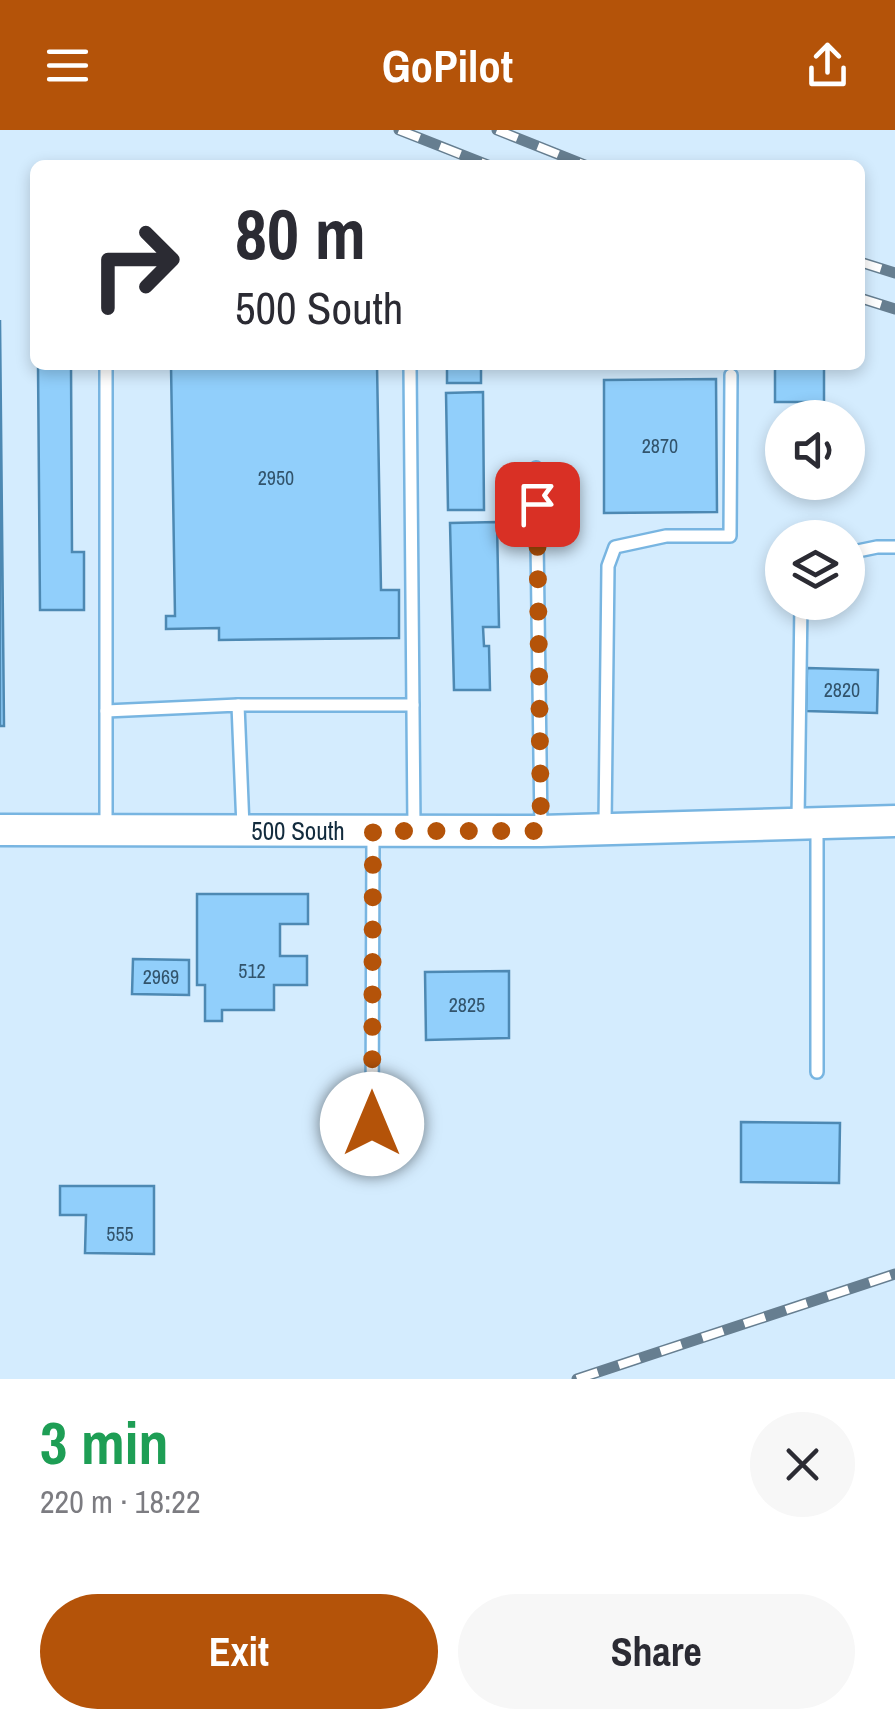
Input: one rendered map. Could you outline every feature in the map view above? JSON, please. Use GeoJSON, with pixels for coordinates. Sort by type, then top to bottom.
{"type":"FeatureCollection","features":[{"type":"Feature","properties":{"kind":"street","name":"500 South"},"geometry":{"type":"LineString","coordinates":[[0,830],[541,831],[895,821]]}},
{"type":"Feature","properties":{"kind":"lane"},"geometry":{"type":"LineString","coordinates":[[106,370],[106,830]]}},
{"type":"Feature","properties":{"kind":"lane"},"geometry":{"type":"LineString","coordinates":[[410,370],[414,831]]}},
{"type":"Feature","properties":{"kind":"lane"},"geometry":{"type":"LineString","coordinates":[[605,830],[608,566],[615,546],[666,536],[730,536],[730,375]]}},
{"type":"Feature","properties":{"kind":"lane"},"geometry":{"type":"LineString","coordinates":[[536,468],[541,831]]}},
{"type":"Feature","properties":{"kind":"lane"},"geometry":{"type":"LineString","coordinates":[[865,550],[895,547]]}},
{"type":"Feature","properties":{"kind":"lane"},"geometry":{"type":"LineString","coordinates":[[802,620],[817,1072]]}},
{"type":"Feature","properties":{"kind":"lane"},"geometry":{"type":"LineString","coordinates":[[106,711],[238,704],[413,705]]}},
{"type":"Feature","properties":{"kind":"lane"},"geometry":{"type":"LineString","coordinates":[[238,704],[243,831]]}},
{"type":"Feature","properties":{"kind":"lane"},"geometry":{"type":"LineString","coordinates":[[372,1124],[373,831]]}},
{"type":"Feature","properties":{"kind":"building"},"geometry":{"type":"Polygon","coordinates":[[[0,320],[4,726],[0,726],[0,320]]]}},
{"type":"Feature","properties":{"kind":"building"},"geometry":{"type":"Polygon","coordinates":[[[38,370],[71,370],[72,552],[84,552],[84,610],[40,610],[38,370]]]}},
{"type":"Feature","properties":{"kind":"building"},"geometry":{"type":"Polygon","coordinates":[[[171,370],[377,370],[381,590],[399,590],[399,638],[219,640],[219,628],[166,629],[166,616],[175,616],[171,370]]]}},
{"type":"Feature","properties":{"kind":"building"},"geometry":{"type":"Polygon","coordinates":[[[447,370],[481,370],[481,383],[447,383],[447,370]]]}},
{"type":"Feature","properties":{"kind":"building"},"geometry":{"type":"Polygon","coordinates":[[[775,370],[824,370],[824,400],[775,400],[775,370]]]}},
{"type":"Feature","properties":{"kind":"building"},"geometry":{"type":"Polygon","coordinates":[[[716,379],[717,512],[604,513],[604,380],[716,379]]]}},
{"type":"Feature","properties":{"kind":"building"},"geometry":{"type":"Polygon","coordinates":[[[483,392],[484,510],[448,510],[446,393],[483,392]]]}},
{"type":"Feature","properties":{"kind":"building"},"geometry":{"type":"Polygon","coordinates":[[[497,522],[499,627],[483,627],[484,646],[489,646],[490,690],[454,690],[450,523],[497,522]]]}},
{"type":"Feature","properties":{"kind":"building"},"geometry":{"type":"Polygon","coordinates":[[[807,668],[878,670],[877,713],[806,711],[807,668]]]}},
{"type":"Feature","properties":{"kind":"building"},"geometry":{"type":"Polygon","coordinates":[[[197,894],[308,894],[308,924],[280,924],[280,956],[307,956],[307,985],[274,985],[274,1010],[222,1010],[222,1021],[205,1021],[205,985],[197,985],[197,894]]]}},
{"type":"Feature","properties":{"kind":"building"},"geometry":{"type":"Polygon","coordinates":[[[133,959],[189,960],[189,995],[132,994],[133,959]]]}},
{"type":"Feature","properties":{"kind":"building"},"geometry":{"type":"Polygon","coordinates":[[[509,971],[509,1038],[426,1040],[425,972],[509,971]]]}},
{"type":"Feature","properties":{"kind":"building"},"geometry":{"type":"Polygon","coordinates":[[[741,1122],[840,1123],[839,1183],[741,1182],[741,1122]]]}},
{"type":"Feature","properties":{"kind":"building"},"geometry":{"type":"Polygon","coordinates":[[[60,1186],[154,1186],[154,1254],[85,1253],[86,1215],[60,1215],[60,1186]]]}},
{"type":"Feature","properties":{"kind":"railway"},"geometry":{"type":"LineString","coordinates":[[399,130],[475,160]]}},
{"type":"Feature","properties":{"kind":"railway"},"geometry":{"type":"LineString","coordinates":[[497,130],[572,160]]}},
{"type":"Feature","properties":{"kind":"railway"},"geometry":{"type":"LineString","coordinates":[[865,264],[895,273]]}},
{"type":"Feature","properties":{"kind":"railway"},"geometry":{"type":"LineString","coordinates":[[865,300],[895,309]]}},
{"type":"Feature","properties":{"kind":"railway"},"geometry":{"type":"LineString","coordinates":[[577,1379],[895,1274]]}},
{"type":"Feature","properties":{"kind":"route"},"geometry":{"type":"LineString","coordinates":[[372,1124],[373,831],[541,831],[537,504]]}}]}
